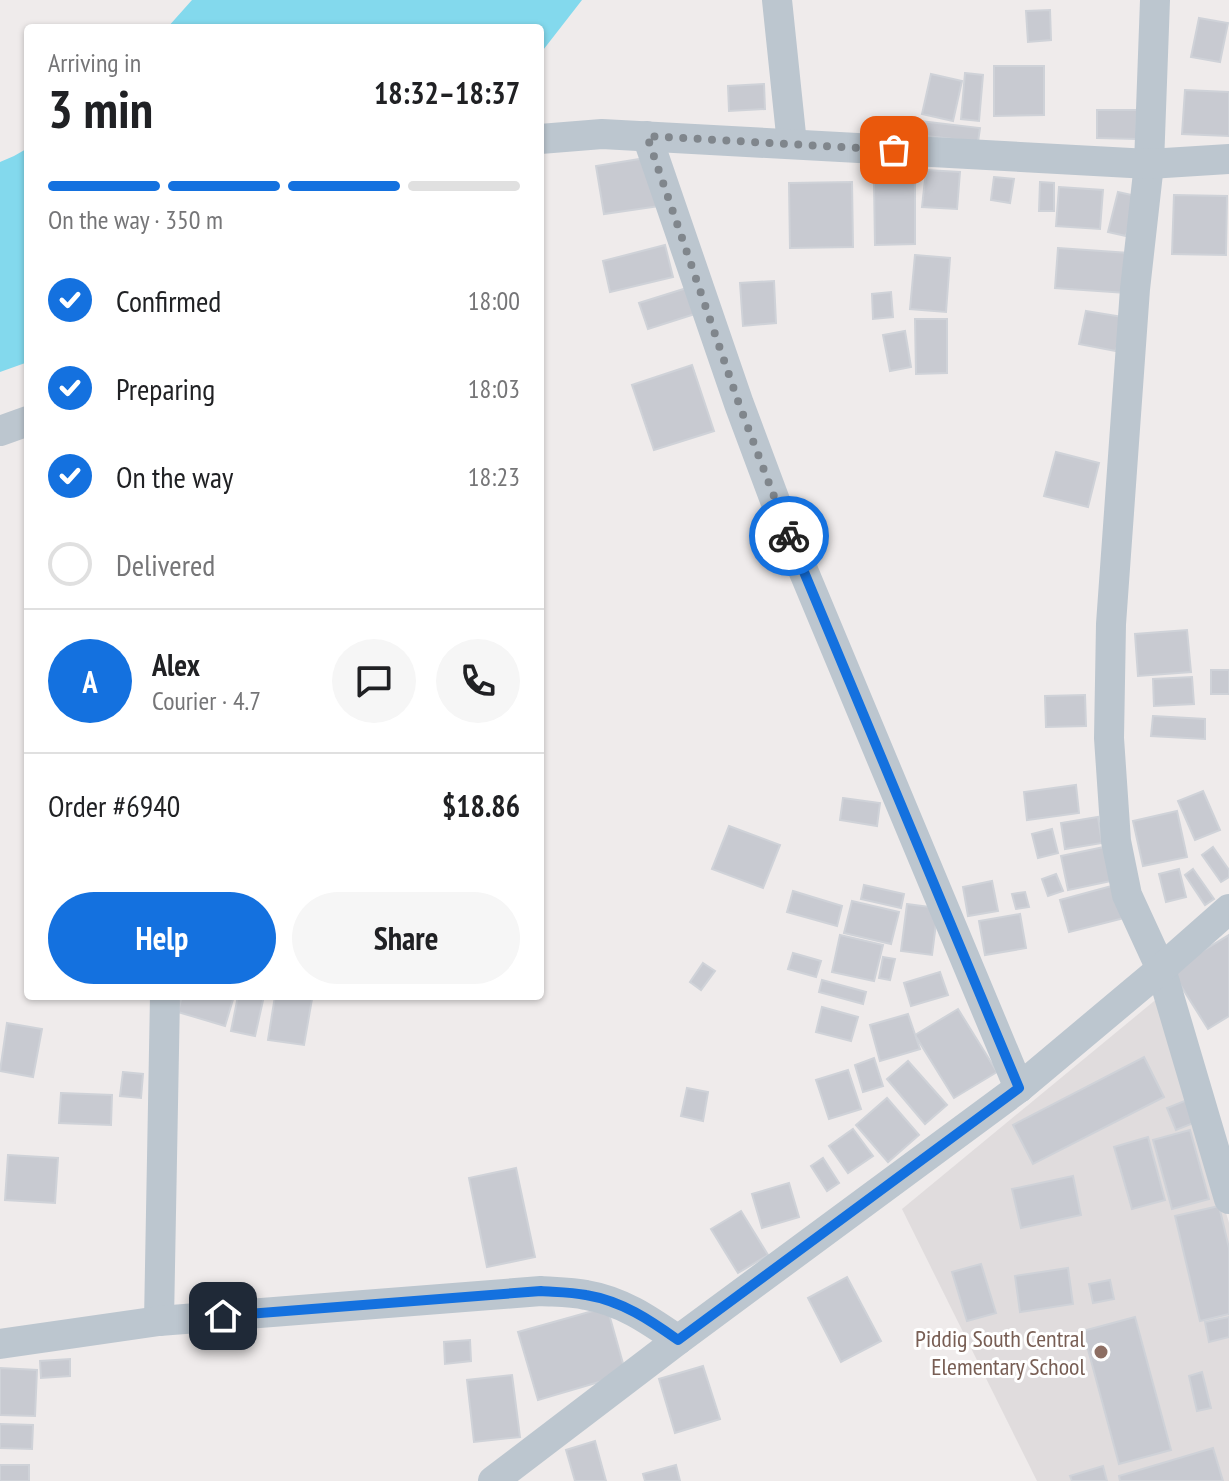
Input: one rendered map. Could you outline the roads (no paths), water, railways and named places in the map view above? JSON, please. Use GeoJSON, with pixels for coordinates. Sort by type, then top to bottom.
{"type":"FeatureCollection","features":[{"type":"Feature","properties":{"kind":"street"},"geometry":{"type":"LineString","coordinates":[[777,0],[792,144]]}},
{"type":"Feature","properties":{"kind":"street"},"geometry":{"type":"LineString","coordinates":[[1155,0],[1149,164],[1135,289],[1112,608],[1109,738],[1116,841],[1127,895],[1161,969],[1229,1199]]}},
{"type":"Feature","properties":{"kind":"street"},"geometry":{"type":"LineString","coordinates":[[544,139],[602,134],[1149,164],[1229,159]]}},
{"type":"Feature","properties":{"kind":"street"},"geometry":{"type":"LineString","coordinates":[[647,136],[783,522],[1019,1088]]}},
{"type":"Feature","properties":{"kind":"street"},"geometry":{"type":"LineString","coordinates":[[0,431],[24,422]]}},
{"type":"Feature","properties":{"kind":"street"},"geometry":{"type":"LineString","coordinates":[[493,1481],[1019,1088],[1229,909]]}},
{"type":"Feature","properties":{"kind":"street"},"geometry":{"type":"LineString","coordinates":[[159,1321],[165,1000]]}},
{"type":"Feature","properties":{"kind":"street"},"geometry":{"type":"LineString","coordinates":[[0,1344],[159,1321],[541,1291],[587,1295],[616,1303],[639,1313],[678,1340]]}},
{"type":"Feature","properties":{"kind":"water"},"geometry":{"type":"Polygon","coordinates":[[[192,0],[582,0],[544,49],[544,24],[171,24],[192,0]]]}},
{"type":"Feature","properties":{"kind":"water"},"geometry":{"type":"Polygon","coordinates":[[[24,150],[24,363],[0,372],[0,162],[24,150]]]}},
{"type":"Feature","properties":{"kind":"place","name":"Piddig South Central Elementary School"},"geometry":{"type":"Point","coordinates":[1101,1352]}}]}
